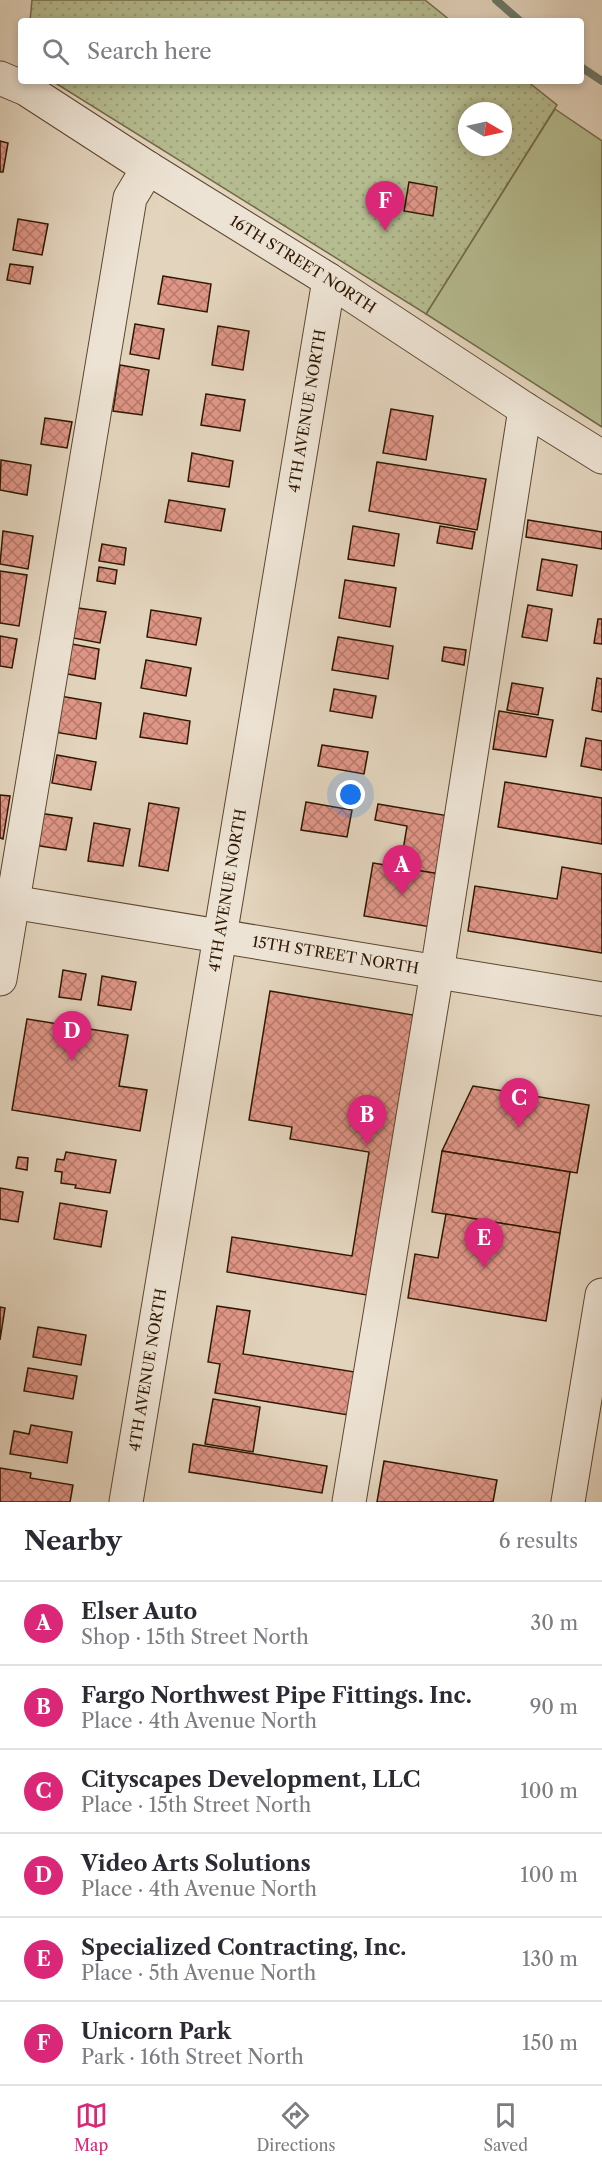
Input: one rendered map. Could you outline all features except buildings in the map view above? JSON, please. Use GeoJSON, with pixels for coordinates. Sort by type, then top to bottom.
{"type":"FeatureCollection","features":[{"type":"Feature","properties":{"kind":"street","name":"16TH STREET NORTH"},"geometry":{"type":"LineString","coordinates":[[0,78],[26,89],[602,457]]}},
{"type":"Feature","properties":{"kind":"street"},"geometry":{"type":"LineString","coordinates":[[0,979],[6,901],[130,198],[148,168]]}},
{"type":"Feature","properties":{"kind":"street","name":"4TH AVENUE NORTH"},"geometry":{"type":"LineString","coordinates":[[126,1502],[328,280]]}},
{"type":"Feature","properties":{"kind":"street"},"geometry":{"type":"LineString","coordinates":[[349,1502],[437,972],[525,409]]}},
{"type":"Feature","properties":{"kind":"street","name":"15TH STREET NORTH"},"geometry":{"type":"LineString","coordinates":[[6,901],[602,999]]}},
{"type":"Feature","properties":{"kind":"street"},"geometry":{"type":"LineString","coordinates":[[568,1502],[602,1295]]}},
{"type":"Feature","properties":{"kind":"green space"},"geometry":{"type":"Polygon","coordinates":[[[32,0],[425,0],[447,18],[30,18],[32,0]]]}},
{"type":"Feature","properties":{"kind":"green space"},"geometry":{"type":"Polygon","coordinates":[[[57,84],[531,84],[557,105],[426,314],[57,84]]]}},
{"type":"Feature","properties":{"kind":"green space"},"geometry":{"type":"Polygon","coordinates":[[[555,109],[602,141],[602,427],[426,314],[555,109]]]}},
{"type":"Feature","properties":{"kind":"waterway"},"geometry":{"type":"LineString","coordinates":[[496,0],[517,18]]}},
{"type":"Feature","properties":{"kind":"waterway"},"geometry":{"type":"LineString","coordinates":[[584,69],[602,81]]}},
{"type":"Feature","properties":{"kind":"place","name":"Unicorn Park"},"geometry":{"type":"Point","coordinates":[385,231]}},
{"type":"Feature","properties":{"kind":"place","name":"Elser Auto"},"geometry":{"type":"Point","coordinates":[402,895]}},
{"type":"Feature","properties":{"kind":"place","name":"Video Arts Solutions"},"geometry":{"type":"Point","coordinates":[72,1061]}},
{"type":"Feature","properties":{"kind":"place","name":"Cityscapes Development, LLC"},"geometry":{"type":"Point","coordinates":[519,1128]}},
{"type":"Feature","properties":{"kind":"place","name":"Fargo Northwest Pipe Fittings. Inc."},"geometry":{"type":"Point","coordinates":[367,1145]}},
{"type":"Feature","properties":{"kind":"place","name":"Specialized Contracting, Inc."},"geometry":{"type":"Point","coordinates":[484,1268]}}]}
